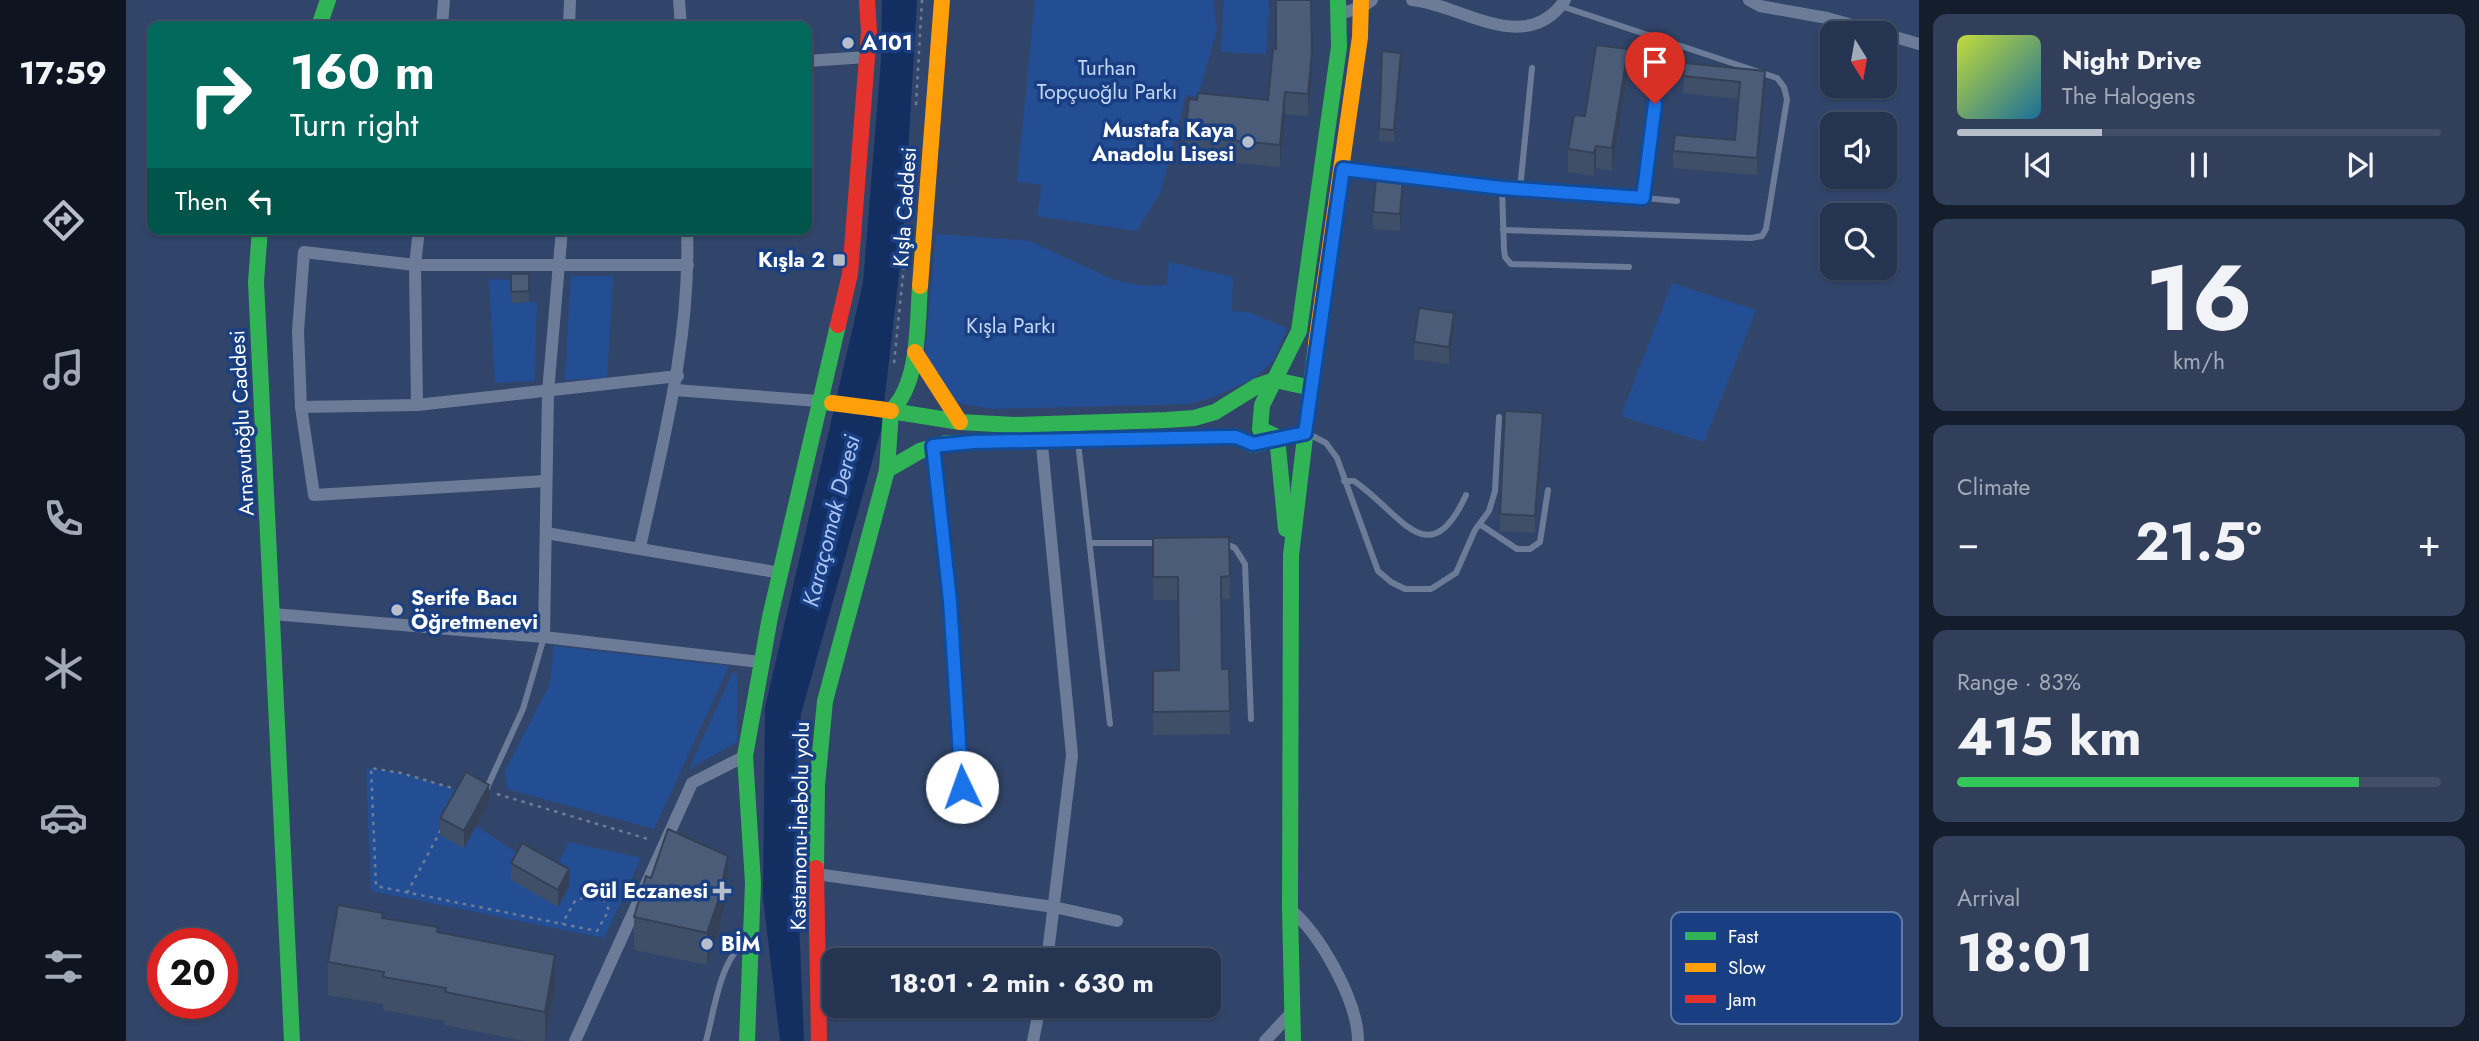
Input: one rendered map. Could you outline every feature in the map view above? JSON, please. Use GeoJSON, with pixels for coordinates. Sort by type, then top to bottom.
{"type":"FeatureCollection","features":[{"type":"Feature","properties":{"kind":"main road"},"geometry":{"type":"LineString","coordinates":[[321,21],[328,0]]}},
{"type":"Feature","properties":{"kind":"main road"},"geometry":{"type":"LineString","coordinates":[[747,1041],[753,883],[745,756],[760,662],[826,402],[850,274],[867,57],[867,0]]}},
{"type":"Feature","properties":{"kind":"main road","name":"Kışla Caddesi"},"geometry":{"type":"LineString","coordinates":[[885,410],[902,400],[915,352],[942,0]]}},
{"type":"Feature","properties":{"kind":"main road"},"geometry":{"type":"LineString","coordinates":[[1293,1041],[1290,909],[1291,555],[1305,433],[1365,2]]}},
{"type":"Feature","properties":{"kind":"main road"},"geometry":{"type":"LineString","coordinates":[[1277,437],[1260,429],[1262,405],[1299,331],[1339,47],[1338,7]]}},
{"type":"Feature","properties":{"kind":"main road","name":"Arnavutoğlu Caddesi"},"geometry":{"type":"LineString","coordinates":[[260,235],[256,282],[292,1041]]}},
{"type":"Feature","properties":{"kind":"main road"},"geometry":{"type":"LineString","coordinates":[[915,352],[961,422]]}},
{"type":"Feature","properties":{"kind":"main road"},"geometry":{"type":"LineString","coordinates":[[826,402],[961,422],[1040,424],[1194,418],[1215,411],[1257,386],[1275,380],[1312,388]]}},
{"type":"Feature","properties":{"kind":"main road","name":"Kastamonu-İnebolu yolu"},"geometry":{"type":"LineString","coordinates":[[819,1041],[816,874],[819,740],[825,701],[887,470],[885,410]]}},
{"type":"Feature","properties":{"kind":"main road"},"geometry":{"type":"LineString","coordinates":[[887,470],[933,446],[973,442],[1236,437],[1253,444],[1305,433]]}},
{"type":"Feature","properties":{"kind":"main road"},"geometry":{"type":"LineString","coordinates":[[1277,437],[1291,555]]}},
{"type":"Feature","properties":{"kind":"main road"},"geometry":{"type":"LineString","coordinates":[[749,989],[754,1041]]}},
{"type":"Feature","properties":{"kind":"street"},"geometry":{"type":"LineString","coordinates":[[442,21],[444,0]]}},
{"type":"Feature","properties":{"kind":"street"},"geometry":{"type":"LineString","coordinates":[[569,21],[570,0]]}},
{"type":"Feature","properties":{"kind":"street"},"geometry":{"type":"LineString","coordinates":[[679,0],[681,21]]}},
{"type":"Feature","properties":{"kind":"street"},"geometry":{"type":"LineString","coordinates":[[1412,0],[1446,8],[1497,27],[1542,19],[1563,3]]}},
{"type":"Feature","properties":{"kind":"street"},"geometry":{"type":"LineString","coordinates":[[1749,0],[1760,6],[1838,21]]}},
{"type":"Feature","properties":{"kind":"street"},"geometry":{"type":"LineString","coordinates":[[1338,7],[1365,2]]}},
{"type":"Feature","properties":{"kind":"street"},"geometry":{"type":"LineString","coordinates":[[1897,38],[1919,44]]}},
{"type":"Feature","properties":{"kind":"street"},"geometry":{"type":"LineString","coordinates":[[812,61],[867,57]]}},
{"type":"Feature","properties":{"kind":"street"},"geometry":{"type":"LineString","coordinates":[[417,405],[415,265],[418,235]]}},
{"type":"Feature","properties":{"kind":"street"},"geometry":{"type":"LineString","coordinates":[[544,637],[548,392],[562,235]]}},
{"type":"Feature","properties":{"kind":"street"},"geometry":{"type":"LineString","coordinates":[[640,547],[678,376],[688,265],[687,235]]}},
{"type":"Feature","properties":{"kind":"street"},"geometry":{"type":"LineString","coordinates":[[546,481],[314,495],[301,407],[298,331],[304,253],[415,265],[688,265]]}},
{"type":"Feature","properties":{"kind":"street"},"geometry":{"type":"LineString","coordinates":[[301,407],[417,405],[678,376]]}},
{"type":"Feature","properties":{"kind":"street"},"geometry":{"type":"LineString","coordinates":[[675,390],[826,402]]}},
{"type":"Feature","properties":{"kind":"street"},"geometry":{"type":"LineString","coordinates":[[1040,424],[1072,755],[1049,948]]}},
{"type":"Feature","properties":{"kind":"street"},"geometry":{"type":"LineString","coordinates":[[546,533],[781,573]]}},
{"type":"Feature","properties":{"kind":"street"},"geometry":{"type":"LineString","coordinates":[[273,614],[544,637],[760,662]]}},
{"type":"Feature","properties":{"kind":"street"},"geometry":{"type":"LineString","coordinates":[[575,1041],[692,783],[745,756]]}},
{"type":"Feature","properties":{"kind":"street"},"geometry":{"type":"LineString","coordinates":[[816,874],[1054,907],[1117,921]]}},
{"type":"Feature","properties":{"kind":"street"},"geometry":{"type":"LineString","coordinates":[[1290,909],[1306,922],[1327,954],[1350,1009],[1358,1041]]}},
{"type":"Feature","properties":{"kind":"street"},"geometry":{"type":"LineString","coordinates":[[1265,1041],[1293,1011]]}},
{"type":"Feature","properties":{"kind":"street"},"geometry":{"type":"LineString","coordinates":[[1033,1041],[1038,1018]]}},
{"type":"Feature","properties":{"kind":"lane"},"geometry":{"type":"LineString","coordinates":[[1503,230],[1751,238],[1762,236],[1769,219],[1787,99],[1784,87],[1777,78],[1563,3]]}},
{"type":"Feature","properties":{"kind":"lane"},"geometry":{"type":"LineString","coordinates":[[1520,189],[1532,68]]}},
{"type":"Feature","properties":{"kind":"lane"},"geometry":{"type":"LineString","coordinates":[[1643,198],[1658,81]]}},
{"type":"Feature","properties":{"kind":"lane"},"geometry":{"type":"LineString","coordinates":[[1324,166],[1502,188],[1677,201]]}},
{"type":"Feature","properties":{"kind":"lane"},"geometry":{"type":"LineString","coordinates":[[1502,188],[1505,257],[1511,264],[1629,267]]}},
{"type":"Feature","properties":{"kind":"lane"},"geometry":{"type":"LineString","coordinates":[[1305,433],[1326,443],[1337,458],[1374,563],[1384,577],[1405,589],[1431,589],[1449,580],[1462,565],[1472,538],[1489,511],[1495,491],[1499,417]]}},
{"type":"Feature","properties":{"kind":"lane"},"geometry":{"type":"LineString","coordinates":[[1077,440],[1110,724]]}},
{"type":"Feature","properties":{"kind":"lane"},"geometry":{"type":"LineString","coordinates":[[933,446],[950,601],[962,787]]}},
{"type":"Feature","properties":{"kind":"lane"},"geometry":{"type":"LineString","coordinates":[[1344,481],[1354,481],[1407,527],[1425,535],[1439,534],[1450,527],[1466,495]]}},
{"type":"Feature","properties":{"kind":"lane"},"geometry":{"type":"LineString","coordinates":[[1481,525],[1517,549],[1536,546],[1540,542],[1548,490]]}},
{"type":"Feature","properties":{"kind":"lane"},"geometry":{"type":"LineString","coordinates":[[1091,543],[1167,542]]}},
{"type":"Feature","properties":{"kind":"lane"},"geometry":{"type":"LineString","coordinates":[[1218,542],[1236,548],[1245,564],[1251,719]]}},
{"type":"Feature","properties":{"kind":"lane"},"geometry":{"type":"LineString","coordinates":[[486,790],[523,709],[544,637]]}},
{"type":"Feature","properties":{"kind":"lane"},"geometry":{"type":"LineString","coordinates":[[706,1041],[727,961],[736,949],[749,941]]}},
{"type":"Feature","properties":{"kind":"path"},"geometry":{"type":"LineString","coordinates":[[916,109],[922,0]]}},
{"type":"Feature","properties":{"kind":"path"},"geometry":{"type":"LineString","coordinates":[[893,374],[905,256]]}},
{"type":"Feature","properties":{"kind":"path"},"geometry":{"type":"LineString","coordinates":[[460,791],[401,773],[371,768],[376,886],[597,932],[609,910],[603,897],[590,895],[575,901],[562,924]]}},
{"type":"Feature","properties":{"kind":"path"},"geometry":{"type":"LineString","coordinates":[[455,802],[460,791],[469,785],[665,844]]}},
{"type":"Feature","properties":{"kind":"path"},"geometry":{"type":"LineString","coordinates":[[407,893],[444,823]]}},
{"type":"Feature","properties":{"kind":"green space","name":"Turhan Topçuoğlu Parkı"},"geometry":{"type":"Polygon","coordinates":[[[1035,0],[1213,0],[1217,29],[1198,97],[1186,95],[1161,191],[1137,231],[1037,216],[1042,185],[1017,182],[1035,0]]]}},
{"type":"Feature","properties":{"kind":"green space"},"geometry":{"type":"Polygon","coordinates":[[[1224,0],[1269,0],[1266,54],[1221,52],[1224,0]]]}},
{"type":"Feature","properties":{"kind":"green space","name":"Kışla Parkı"},"geometry":{"type":"Polygon","coordinates":[[[936,234],[1030,241],[1114,280],[1144,286],[1167,285],[1169,262],[1233,277],[1232,311],[1248,312],[1287,328],[1273,361],[1255,378],[1211,398],[1189,404],[992,409],[959,403],[945,390],[925,354],[936,234]]]}},
{"type":"Feature","properties":{"kind":"green space"},"geometry":{"type":"Polygon","coordinates":[[[571,276],[613,276],[607,378],[565,380],[571,276]]]}},
{"type":"Feature","properties":{"kind":"green space"},"geometry":{"type":"Polygon","coordinates":[[[489,279],[510,280],[511,303],[537,302],[534,381],[495,383],[489,279]]]}},
{"type":"Feature","properties":{"kind":"green space"},"geometry":{"type":"Polygon","coordinates":[[[1672,283],[1756,310],[1704,442],[1621,416],[1672,283]]]}},
{"type":"Feature","properties":{"kind":"green space"},"geometry":{"type":"Polygon","coordinates":[[[554,646],[729,666],[654,829],[507,789],[505,771],[550,684],[554,646]]]}},
{"type":"Feature","properties":{"kind":"green space"},"geometry":{"type":"Polygon","coordinates":[[[733,672],[737,675],[737,742],[689,769],[733,672]]]}},
{"type":"Feature","properties":{"kind":"green space"},"geometry":{"type":"Polygon","coordinates":[[[366,768],[401,773],[460,791],[439,834],[463,847],[476,826],[552,876],[569,842],[641,858],[604,938],[371,891],[366,768]]]}},
{"type":"Feature","properties":{"kind":"water","name":"Karaçomak Deresi"},"geometry":{"type":"Polygon","coordinates":[[[882,0],[917,0],[903,240],[881,430],[801,714],[797,836],[804,1041],[780,1041],[763,898],[765,708],[863,283],[881,60],[882,0]]]}},
{"type":"Feature","properties":{"kind":"building"},"geometry":{"type":"Polygon","coordinates":[[[1276,0],[1311,0],[1312,52],[1308,94],[1285,92],[1280,145],[1185,136],[1189,99],[1197,100],[1198,93],[1268,100],[1273,48],[1276,49],[1276,0]]]}},
{"type":"Feature","properties":{"kind":"building"},"geometry":{"type":"Polygon","coordinates":[[[1596,45],[1628,49],[1612,148],[1596,146],[1594,153],[1568,149],[1574,115],[1585,116],[1596,45]]]}},
{"type":"Feature","properties":{"kind":"building"},"geometry":{"type":"Polygon","coordinates":[[[1382,51],[1401,53],[1394,130],[1379,129],[1382,51]]]}},
{"type":"Feature","properties":{"kind":"building"},"geometry":{"type":"Polygon","coordinates":[[[1685,63],[1765,71],[1757,158],[1673,151],[1675,135],[1735,140],[1740,82],[1683,76],[1685,63]]]}},
{"type":"Feature","properties":{"kind":"building"},"geometry":{"type":"Polygon","coordinates":[[[1377,166],[1404,168],[1400,214],[1373,212],[1377,166]]]}},
{"type":"Feature","properties":{"kind":"building"},"geometry":{"type":"Polygon","coordinates":[[[511,274],[529,274],[529,291],[511,292],[511,274]]]}},
{"type":"Feature","properties":{"kind":"building"},"geometry":{"type":"Polygon","coordinates":[[[1419,308],[1454,313],[1449,347],[1414,342],[1419,308]]]}},
{"type":"Feature","properties":{"kind":"building"},"geometry":{"type":"Polygon","coordinates":[[[1505,411],[1543,413],[1535,516],[1500,514],[1505,411]]]}},
{"type":"Feature","properties":{"kind":"building"},"geometry":{"type":"Polygon","coordinates":[[[1229,537],[1230,576],[1221,577],[1222,669],[1229,669],[1230,711],[1153,712],[1153,671],[1179,670],[1178,577],[1153,577],[1153,538],[1229,537]]]}},
{"type":"Feature","properties":{"kind":"building"},"geometry":{"type":"Polygon","coordinates":[[[466,772],[489,785],[464,831],[440,818],[466,772]]]}},
{"type":"Feature","properties":{"kind":"building"},"geometry":{"type":"Polygon","coordinates":[[[668,829],[728,856],[718,901],[707,933],[634,917],[646,876],[651,878],[668,829]]]}},
{"type":"Feature","properties":{"kind":"building"},"geometry":{"type":"Polygon","coordinates":[[[522,843],[569,869],[558,890],[511,863],[522,843]]]}},
{"type":"Feature","properties":{"kind":"building"},"geometry":{"type":"Polygon","coordinates":[[[338,905],[383,913],[382,918],[438,927],[437,932],[555,955],[545,1012],[445,992],[446,988],[383,977],[384,972],[328,962],[338,905]]]}},
{"type":"Feature","properties":{"kind":"traffic: fast"},"geometry":{"type":"LineString","coordinates":[[321,21],[328,0]]}},
{"type":"Feature","properties":{"kind":"traffic: fast"},"geometry":{"type":"LineString","coordinates":[[1277,437],[1260,429],[1262,405],[1299,331],[1339,47],[1338,0]]}},
{"type":"Feature","properties":{"kind":"traffic: fast"},"geometry":{"type":"LineString","coordinates":[[260,235],[256,282],[292,1041]]}},
{"type":"Feature","properties":{"kind":"traffic: fast"},"geometry":{"type":"LineString","coordinates":[[816,868],[817,785],[825,701],[887,470],[891,411],[900,399],[912,369],[920,286]]}},
{"type":"Feature","properties":{"kind":"traffic: fast"},"geometry":{"type":"LineString","coordinates":[[747,1041],[753,883],[745,756],[770,617],[838,325]]}},
{"type":"Feature","properties":{"kind":"traffic: fast"},"geometry":{"type":"LineString","coordinates":[[1293,1041],[1290,909],[1291,555],[1316,344]]}},
{"type":"Feature","properties":{"kind":"traffic: fast"},"geometry":{"type":"LineString","coordinates":[[891,411],[960,422],[1014,425],[1167,420],[1194,418],[1215,412],[1257,386],[1275,380],[1312,388]]}},
{"type":"Feature","properties":{"kind":"traffic: fast"},"geometry":{"type":"LineString","coordinates":[[819,401],[832,403]]}},
{"type":"Feature","properties":{"kind":"traffic: fast"},"geometry":{"type":"LineString","coordinates":[[887,470],[920,451],[946,443],[1236,437],[1253,445],[1305,433]]}},
{"type":"Feature","properties":{"kind":"traffic: fast"},"geometry":{"type":"LineString","coordinates":[[1277,437],[1286,529]]}},
{"type":"Feature","properties":{"kind":"traffic: slow"},"geometry":{"type":"LineString","coordinates":[[920,286],[942,0]]}},
{"type":"Feature","properties":{"kind":"traffic: slow"},"geometry":{"type":"LineString","coordinates":[[1316,344],[1360,37],[1361,0]]}},
{"type":"Feature","properties":{"kind":"traffic: slow"},"geometry":{"type":"LineString","coordinates":[[915,352],[960,422]]}},
{"type":"Feature","properties":{"kind":"traffic: slow"},"geometry":{"type":"LineString","coordinates":[[832,403],[879,409]]}},
{"type":"Feature","properties":{"kind":"traffic: slow"},"geometry":{"type":"LineString","coordinates":[[879,409],[891,411]]}},
{"type":"Feature","properties":{"kind":"traffic: jam"},"geometry":{"type":"LineString","coordinates":[[838,325],[850,274],[869,32],[867,0]]}},
{"type":"Feature","properties":{"kind":"traffic: jam"},"geometry":{"type":"LineString","coordinates":[[816,868],[819,1041]]}},
{"type":"Feature","properties":{"kind":"place","name":"A101"},"geometry":{"type":"Point","coordinates":[848,43]}},
{"type":"Feature","properties":{"kind":"place","name":"Mustafa Kaya Anadolu Lisesi"},"geometry":{"type":"Point","coordinates":[1248,142]}},
{"type":"Feature","properties":{"kind":"place","name":"Kışla 2"},"geometry":{"type":"Point","coordinates":[839,260]}},
{"type":"Feature","properties":{"kind":"place","name":"Şerife Bacı Öğretmenevi"},"geometry":{"type":"Point","coordinates":[397,610]}},
{"type":"Feature","properties":{"kind":"place","name":"Gül Eczanesi"},"geometry":{"type":"Point","coordinates":[722,891]}},
{"type":"Feature","properties":{"kind":"place","name":"BİM"},"geometry":{"type":"Point","coordinates":[707,944]}},
{"type":"Feature","properties":{"kind":"route"},"geometry":{"type":"LineString","coordinates":[[962,787],[950,601],[933,446],[973,442],[1225,437],[1236,437],[1253,444],[1305,433],[1343,169],[1502,188],[1643,198],[1655,104]]}}]}
